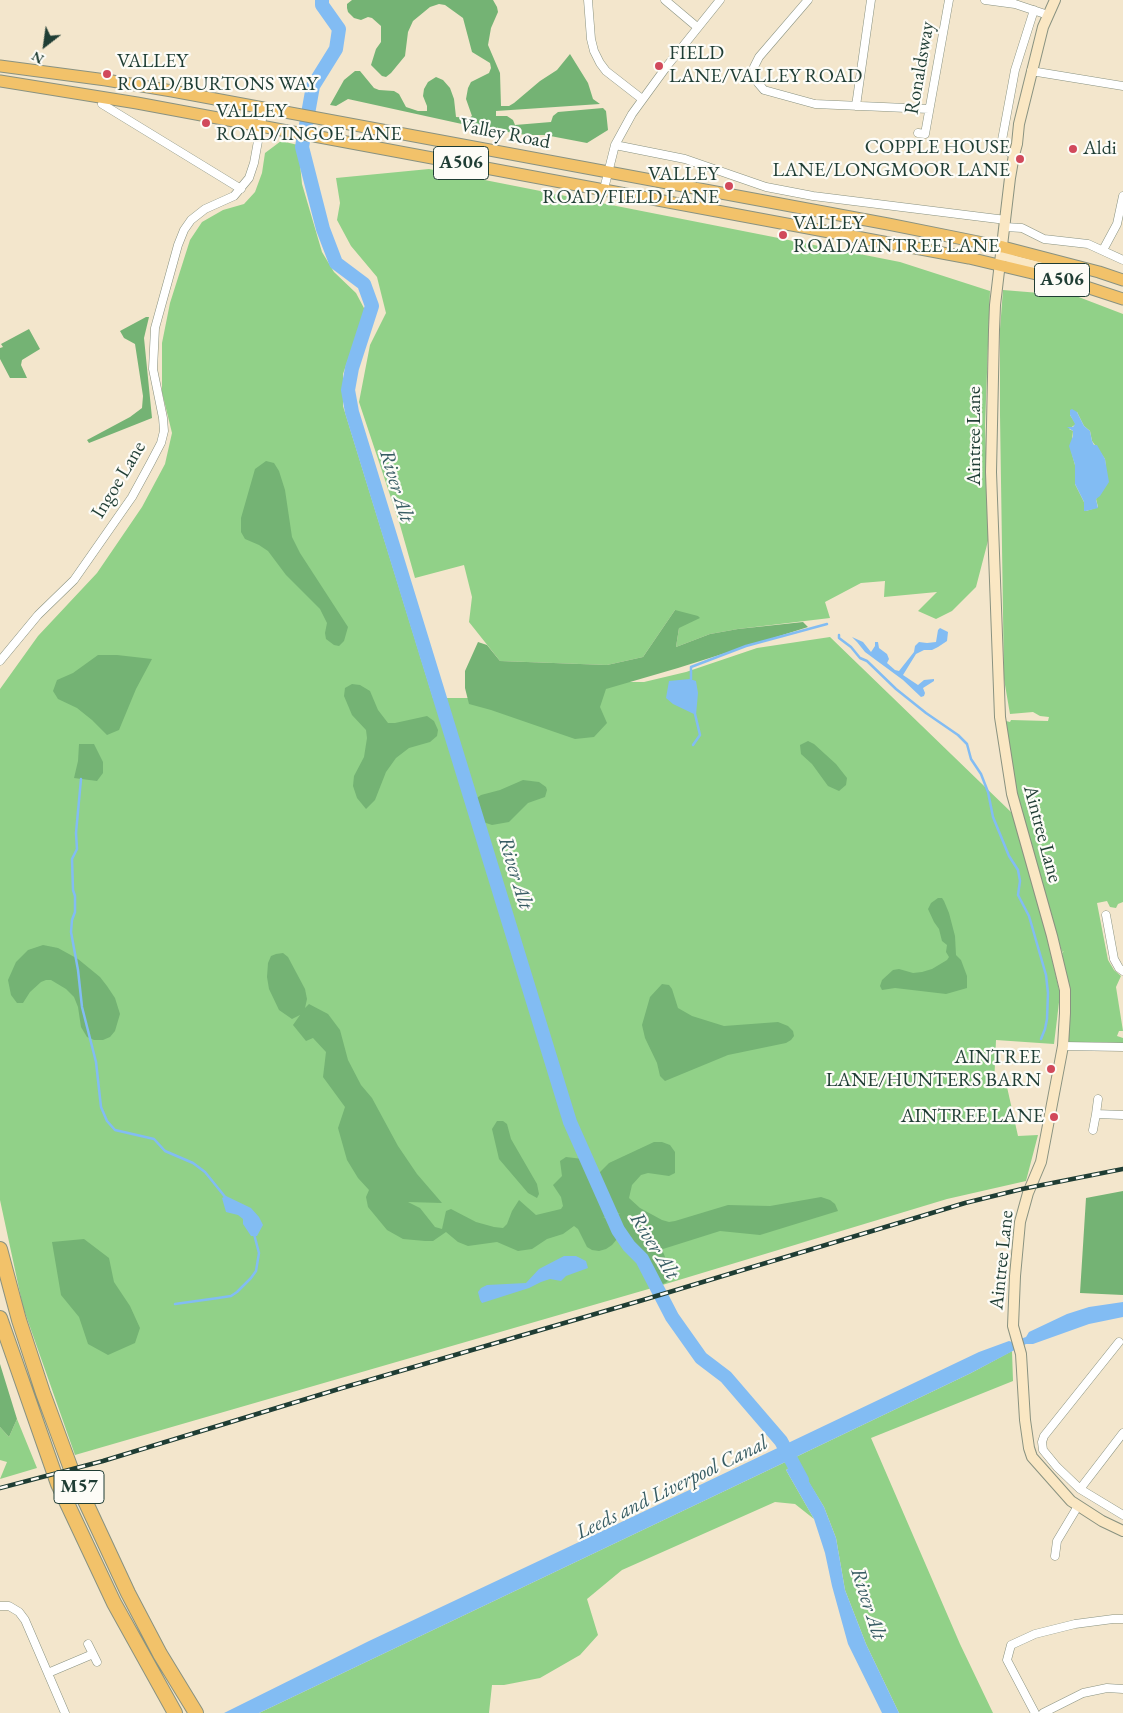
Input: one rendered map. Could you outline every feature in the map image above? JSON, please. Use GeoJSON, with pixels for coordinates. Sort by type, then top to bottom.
{"type":"FeatureCollection","features":[{"type":"Feature","properties":{"kind":"highway","name":"M57"},"geometry":{"type":"LineString","coordinates":[[0,1250],[19,1320],[74,1477],[128,1593],[160,1654],[195,1711]]}},
{"type":"Feature","properties":{"kind":"highway","name":"M57"},"geometry":{"type":"LineString","coordinates":[[0,1318],[58,1484],[114,1604],[175,1713]]}},
{"type":"Feature","properties":{"kind":"main road","name":"Aintree Lane"},"geometry":{"type":"LineString","coordinates":[[1054,0],[1031,71],[1019,124],[1000,266],[994,330],[991,472],[1000,717],[1012,794],[1052,936],[1065,990],[1063,1046],[1041,1162],[1026,1200],[1020,1222],[1013,1326],[1020,1351],[1029,1448],[1032,1457],[1071,1501],[1102,1521],[1123,1531]]}},
{"type":"Feature","properties":{"kind":"main road","name":"Valley Road"},"geometry":{"type":"LineString","coordinates":[[0,66],[115,81],[1003,247]]}},
{"type":"Feature","properties":{"kind":"main road","name":"Valley Road"},"geometry":{"type":"LineString","coordinates":[[0,81],[104,97],[318,136],[1000,266]]}},
{"type":"Feature","properties":{"kind":"main road","name":"A506"},"geometry":{"type":"LineString","coordinates":[[1003,247],[1123,280]]}},
{"type":"Feature","properties":{"kind":"main road"},"geometry":{"type":"LineString","coordinates":[[1003,247],[1005,255],[1013,260],[1060,272],[1102,291]]}},
{"type":"Feature","properties":{"kind":"main road","name":"A506"},"geometry":{"type":"LineString","coordinates":[[1000,266],[1074,282],[1123,299]]}},
{"type":"Feature","properties":{"kind":"street"},"geometry":{"type":"LineString","coordinates":[[588,0],[590,39],[600,63],[606,71],[642,99]]}},
{"type":"Feature","properties":{"kind":"street"},"geometry":{"type":"LineString","coordinates":[[665,0],[698,27]]}},
{"type":"Feature","properties":{"kind":"street"},"geometry":{"type":"LineString","coordinates":[[604,189],[615,145],[628,120],[642,99],[720,0]]}},
{"type":"Feature","properties":{"kind":"street"},"geometry":{"type":"LineString","coordinates":[[808,0],[758,57],[754,67],[755,75],[764,90],[815,104],[929,109]]}},
{"type":"Feature","properties":{"kind":"street"},"geometry":{"type":"LineString","coordinates":[[856,106],[872,0]]}},
{"type":"Feature","properties":{"kind":"street","name":"Ronaldsway"},"geometry":{"type":"LineString","coordinates":[[918,134],[925,134],[949,0]]}},
{"type":"Feature","properties":{"kind":"street"},"geometry":{"type":"LineString","coordinates":[[985,0],[1016,4],[1048,15]]}},
{"type":"Feature","properties":{"kind":"street"},"geometry":{"type":"LineString","coordinates":[[1014,154],[1004,149],[1002,140],[1015,70],[1034,10]]}},
{"type":"Feature","properties":{"kind":"street"},"geometry":{"type":"LineString","coordinates":[[1031,71],[1123,86]]}},
{"type":"Feature","properties":{"kind":"street"},"geometry":{"type":"LineString","coordinates":[[102,104],[241,189],[251,171],[262,126],[264,108]]}},
{"type":"Feature","properties":{"kind":"street"},"geometry":{"type":"LineString","coordinates":[[615,145],[684,159],[766,187],[813,196],[1006,223],[1022,228],[1044,239],[1088,244],[1123,260]]}},
{"type":"Feature","properties":{"kind":"street","name":"Ingoe Lane"},"geometry":{"type":"LineString","coordinates":[[0,661],[38,615],[74,580],[132,497],[150,464],[164,431],[154,369],[155,328],[178,245],[184,230],[191,220],[206,209],[234,196],[241,189]]}},
{"type":"Feature","properties":{"kind":"street"},"geometry":{"type":"LineString","coordinates":[[1104,250],[1117,224],[1123,196]]}},
{"type":"Feature","properties":{"kind":"street"},"geometry":{"type":"LineString","coordinates":[[1106,915],[1114,959],[1123,972]]}},
{"type":"Feature","properties":{"kind":"street"},"geometry":{"type":"LineString","coordinates":[[1063,1046],[1123,1047]]}},
{"type":"Feature","properties":{"kind":"street"},"geometry":{"type":"LineString","coordinates":[[1093,1130],[1098,1099]]}},
{"type":"Feature","properties":{"kind":"street"},"geometry":{"type":"LineString","coordinates":[[1096,1114],[1123,1115]]}},
{"type":"Feature","properties":{"kind":"street"},"geometry":{"type":"LineString","coordinates":[[1119,1342],[1044,1436],[1042,1442],[1043,1450],[1057,1467],[1080,1489],[1123,1515]]}},
{"type":"Feature","properties":{"kind":"street"},"geometry":{"type":"LineString","coordinates":[[1080,1489],[1123,1434]]}},
{"type":"Feature","properties":{"kind":"street"},"geometry":{"type":"LineString","coordinates":[[1055,1556],[1057,1541],[1078,1506]]}},
{"type":"Feature","properties":{"kind":"street"},"geometry":{"type":"LineString","coordinates":[[0,1606],[9,1606],[19,1612],[25,1620],[65,1713]]}},
{"type":"Feature","properties":{"kind":"street"},"geometry":{"type":"LineString","coordinates":[[1035,1713],[1007,1660],[1011,1645],[1035,1634],[1075,1624],[1123,1619]]}},
{"type":"Feature","properties":{"kind":"street"},"geometry":{"type":"LineString","coordinates":[[88,1644],[97,1662]]}},
{"type":"Feature","properties":{"kind":"street"},"geometry":{"type":"LineString","coordinates":[[48,1673],[93,1654]]}},
{"type":"Feature","properties":{"kind":"street"},"geometry":{"type":"LineString","coordinates":[[1043,1713],[1084,1693],[1107,1688],[1123,1688]]}},
{"type":"Feature","properties":{"kind":"green space"},"geometry":{"type":"Polygon","coordinates":[[[352,0],[493,0],[498,12],[491,28],[488,45],[500,73],[501,106],[509,106],[514,103],[540,81],[557,70],[570,54],[588,83],[593,99],[600,104],[496,111],[496,116],[507,116],[513,120],[515,125],[551,122],[553,116],[558,112],[603,108],[606,111],[608,130],[587,143],[545,135],[526,135],[471,126],[348,99],[336,106],[330,105],[344,80],[355,71],[360,71],[374,88],[394,91],[399,94],[406,107],[418,111],[427,111],[423,96],[424,89],[428,82],[436,77],[443,80],[450,88],[454,99],[456,117],[469,118],[472,116],[466,99],[468,88],[471,82],[489,73],[491,68],[490,63],[472,52],[463,18],[445,5],[439,4],[430,7],[413,21],[408,32],[405,56],[391,73],[386,77],[382,76],[371,65],[376,49],[381,42],[381,26],[372,18],[368,17],[361,20],[354,18],[347,8],[347,4],[352,0]]]}},
{"type":"Feature","properties":{"kind":"green space"},"geometry":{"type":"Polygon","coordinates":[[[281,141],[298,145],[302,184],[322,252],[334,272],[356,293],[365,310],[343,374],[343,406],[433,698],[469,698],[596,682],[644,682],[686,672],[757,648],[830,637],[1012,813],[1042,915],[1060,994],[1054,1044],[996,1040],[994,1086],[1007,1087],[1018,1136],[1038,1135],[1026,1181],[947,1199],[659,1286],[75,1455],[23,1307],[0,1200],[0,689],[38,636],[97,573],[142,507],[165,464],[172,433],[162,392],[162,343],[170,303],[190,240],[202,222],[223,210],[244,204],[255,192],[262,173],[265,153],[281,141]]]}},
{"type":"Feature","properties":{"kind":"green space"},"geometry":{"type":"Polygon","coordinates":[[[429,169],[900,262],[990,291],[985,426],[989,537],[976,587],[952,611],[936,619],[918,611],[937,592],[884,597],[885,581],[861,583],[825,602],[830,618],[710,634],[676,647],[679,628],[675,610],[643,657],[607,665],[500,661],[469,622],[472,597],[464,565],[415,578],[400,525],[359,402],[370,345],[386,313],[377,277],[351,246],[337,220],[340,203],[336,178],[429,169]]]}},
{"type":"Feature","properties":{"kind":"green space"},"geometry":{"type":"Polygon","coordinates":[[[1003,290],[1076,296],[1123,314],[1123,902],[1118,904],[1116,908],[1110,907],[1107,901],[1097,903],[1108,960],[1114,970],[1121,976],[1116,987],[1123,1031],[1119,1031],[1117,1036],[1123,1038],[1123,1043],[1068,1042],[1070,1001],[1062,953],[1064,951],[1062,952],[1031,854],[1009,760],[1006,721],[1048,721],[1049,717],[1040,716],[1033,712],[1010,714],[1004,679],[1000,329],[1003,290]],[[1077,412],[1070,415],[1076,424],[1069,429],[1073,431],[1071,450],[1075,465],[1075,484],[1084,502],[1086,511],[1098,507],[1096,499],[1106,469],[1105,459],[1092,441],[1090,431],[1084,426],[1077,412]]]}},
{"type":"Feature","properties":{"kind":"green space"},"geometry":{"type":"Polygon","coordinates":[[[149,317],[144,338],[152,418],[89,443],[87,440],[130,417],[142,408],[143,396],[135,344],[124,338],[120,331],[149,317]]]}},
{"type":"Feature","properties":{"kind":"green space"},"geometry":{"type":"Polygon","coordinates":[[[29,329],[40,349],[22,360],[21,365],[27,378],[10,378],[0,359],[0,348],[3,347],[1,344],[29,329]]]}},
{"type":"Feature","properties":{"kind":"green space"},"geometry":{"type":"Polygon","coordinates":[[[266,461],[274,463],[279,471],[285,490],[292,537],[300,553],[348,627],[344,641],[339,646],[326,639],[327,623],[320,609],[286,575],[268,551],[245,539],[241,532],[241,518],[255,469],[266,461]]]}},
{"type":"Feature","properties":{"kind":"green space"},"geometry":{"type":"Polygon","coordinates":[[[675,610],[700,618],[679,628],[676,647],[710,634],[738,629],[803,622],[808,627],[606,689],[600,707],[607,723],[594,737],[575,739],[469,704],[465,688],[465,671],[478,642],[487,645],[500,661],[607,665],[643,657],[675,610]]]}},
{"type":"Feature","properties":{"kind":"green space"},"geometry":{"type":"Polygon","coordinates":[[[98,655],[152,659],[136,689],[119,730],[107,735],[77,708],[58,699],[53,691],[57,680],[73,673],[98,655]]]}},
{"type":"Feature","properties":{"kind":"green space"},"geometry":{"type":"Polygon","coordinates":[[[352,684],[360,685],[370,691],[378,710],[388,723],[427,716],[434,721],[438,730],[437,736],[430,742],[409,748],[396,758],[386,772],[375,800],[366,809],[357,798],[353,786],[354,776],[364,757],[367,738],[366,730],[352,715],[344,696],[345,688],[352,684]]]}},
{"type":"Feature","properties":{"kind":"green space"},"geometry":{"type":"Polygon","coordinates":[[[808,741],[836,764],[847,778],[846,785],[839,791],[828,786],[812,764],[801,754],[800,745],[808,741]]]}},
{"type":"Feature","properties":{"kind":"green space"},"geometry":{"type":"Polygon","coordinates":[[[79,744],[94,744],[103,762],[103,773],[97,781],[74,778],[79,744]]]}},
{"type":"Feature","properties":{"kind":"green space"},"geometry":{"type":"Polygon","coordinates":[[[523,780],[539,782],[546,787],[545,797],[528,803],[509,822],[492,825],[480,821],[474,800],[481,795],[500,790],[523,780]]]}},
{"type":"Feature","properties":{"kind":"green space"},"geometry":{"type":"Polygon","coordinates":[[[938,898],[942,898],[949,913],[955,936],[956,955],[961,960],[967,976],[967,988],[946,994],[895,988],[882,990],[880,986],[882,980],[893,970],[899,969],[913,973],[922,972],[932,969],[949,957],[946,952],[947,945],[942,941],[939,929],[928,909],[931,903],[938,898]]]}},
{"type":"Feature","properties":{"kind":"green space"},"geometry":{"type":"Polygon","coordinates":[[[43,945],[58,948],[78,959],[100,977],[107,986],[115,998],[120,1014],[115,1031],[110,1037],[103,1040],[94,1040],[87,1037],[81,1027],[78,1007],[74,997],[66,989],[51,980],[41,982],[30,992],[23,1003],[17,1003],[11,995],[8,980],[16,962],[28,950],[43,945]]]}},
{"type":"Feature","properties":{"kind":"green space"},"geometry":{"type":"Polygon","coordinates":[[[283,953],[288,957],[305,989],[307,999],[305,1008],[309,1004],[328,1014],[340,1030],[348,1060],[361,1085],[372,1098],[398,1146],[417,1174],[442,1203],[408,1202],[420,1208],[435,1227],[442,1229],[446,1211],[451,1209],[476,1222],[503,1228],[519,1200],[536,1215],[561,1209],[563,1206],[561,1197],[553,1185],[562,1176],[560,1161],[566,1157],[583,1159],[598,1188],[608,1215],[603,1218],[608,1217],[617,1239],[612,1245],[599,1251],[592,1250],[587,1247],[578,1229],[574,1226],[563,1234],[547,1239],[532,1249],[518,1251],[497,1242],[468,1246],[458,1242],[446,1232],[433,1241],[425,1241],[403,1239],[387,1230],[368,1207],[366,1197],[369,1190],[358,1178],[347,1160],[338,1128],[345,1107],[323,1077],[326,1052],[313,1038],[306,1041],[293,1025],[300,1015],[292,1019],[279,1010],[269,989],[267,977],[268,963],[271,956],[283,953]]]}},
{"type":"Feature","properties":{"kind":"green space"},"geometry":{"type":"Polygon","coordinates":[[[662,984],[669,985],[672,989],[678,1008],[692,1016],[724,1026],[778,1022],[788,1026],[793,1031],[794,1036],[786,1043],[728,1055],[665,1081],[660,1076],[642,1025],[650,997],[662,984]]]}},
{"type":"Feature","properties":{"kind":"green space"},"geometry":{"type":"Polygon","coordinates":[[[497,1121],[503,1121],[507,1124],[511,1139],[537,1184],[539,1194],[537,1198],[528,1193],[499,1159],[492,1129],[497,1121]]]}},
{"type":"Feature","properties":{"kind":"green space"},"geometry":{"type":"Polygon","coordinates":[[[654,1142],[670,1145],[675,1152],[675,1173],[669,1176],[648,1173],[641,1175],[632,1185],[629,1198],[640,1208],[662,1220],[675,1221],[728,1205],[770,1206],[821,1197],[835,1204],[838,1211],[760,1235],[720,1231],[663,1249],[672,1274],[667,1282],[659,1286],[643,1255],[619,1226],[616,1215],[620,1213],[615,1214],[599,1173],[609,1163],[654,1142]]]}},
{"type":"Feature","properties":{"kind":"green space"},"geometry":{"type":"Polygon","coordinates":[[[1123,1191],[1123,1295],[1080,1293],[1086,1198],[1123,1191]]]}},
{"type":"Feature","properties":{"kind":"green space"},"geometry":{"type":"Polygon","coordinates":[[[84,1239],[109,1258],[114,1282],[130,1306],[140,1328],[135,1343],[108,1355],[88,1344],[79,1317],[61,1295],[52,1242],[84,1239]]]}},
{"type":"Feature","properties":{"kind":"green space"},"geometry":{"type":"Polygon","coordinates":[[[1012,1351],[1013,1381],[871,1438],[960,1644],[993,1713],[899,1713],[866,1644],[845,1590],[836,1538],[824,1507],[797,1463],[786,1470],[814,1519],[795,1504],[775,1502],[622,1570],[587,1599],[598,1635],[580,1655],[540,1678],[504,1685],[492,1685],[489,1713],[259,1713],[971,1373],[1012,1351]]]}},
{"type":"Feature","properties":{"kind":"green space"},"geometry":{"type":"Polygon","coordinates":[[[0,1364],[17,1419],[9,1437],[0,1427],[0,1364]]]}},
{"type":"Feature","properties":{"kind":"green space"},"geometry":{"type":"Polygon","coordinates":[[[17,1419],[37,1468],[0,1479],[7,1462],[0,1460],[0,1427],[9,1437],[17,1419]]]}},
{"type":"Feature","properties":{"kind":"water"},"geometry":{"type":"Polygon","coordinates":[[[1072,409],[1077,412],[1084,426],[1090,431],[1094,445],[1097,445],[1105,459],[1109,482],[1096,499],[1098,508],[1086,511],[1084,511],[1084,502],[1075,484],[1075,465],[1069,446],[1073,431],[1067,427],[1073,427],[1075,424],[1070,415],[1070,410],[1072,409]]]}},
{"type":"Feature","properties":{"kind":"water"},"geometry":{"type":"Polygon","coordinates":[[[940,628],[948,632],[947,641],[932,650],[924,650],[916,654],[903,675],[918,685],[924,680],[934,679],[934,681],[923,688],[925,693],[921,697],[903,680],[865,652],[852,637],[863,642],[871,652],[875,642],[878,642],[879,648],[887,654],[889,659],[887,663],[899,671],[914,652],[915,646],[919,642],[936,642],[940,628]]]}},
{"type":"Feature","properties":{"kind":"water"},"geometry":{"type":"Polygon","coordinates":[[[690,679],[696,681],[698,693],[696,715],[673,704],[666,698],[669,681],[690,679]]]}},
{"type":"Feature","properties":{"kind":"water"},"geometry":{"type":"Polygon","coordinates":[[[226,1196],[251,1208],[259,1217],[263,1225],[257,1236],[251,1236],[243,1224],[243,1219],[238,1215],[226,1212],[222,1198],[226,1196]]]}},
{"type":"Feature","properties":{"kind":"water"},"geometry":{"type":"Polygon","coordinates":[[[564,1256],[576,1256],[586,1261],[588,1268],[566,1276],[561,1281],[550,1279],[482,1303],[480,1300],[478,1292],[481,1288],[487,1285],[526,1283],[539,1269],[564,1256]]]}},
{"type":"Feature","properties":{"kind":"water"},"geometry":{"type":"Polygon","coordinates":[[[1123,1302],[1123,1317],[1089,1324],[1033,1344],[1026,1344],[971,1373],[259,1713],[224,1713],[369,1641],[979,1352],[1026,1337],[1029,1332],[1067,1314],[1089,1307],[1123,1302]]]}},
{"type":"Feature","properties":{"kind":"water"},"geometry":{"type":"Polygon","coordinates":[[[798,1463],[824,1507],[836,1538],[845,1590],[866,1644],[899,1713],[882,1713],[848,1644],[825,1553],[814,1519],[786,1470],[798,1463]]]}},
{"type":"Feature","properties":{"kind":"waterway","name":"River Alt"},"geometry":{"type":"LineString","coordinates":[[322,0],[322,5],[339,29],[336,49],[313,86],[302,147],[323,229],[336,263],[364,284],[372,306],[352,368],[348,390],[352,412],[570,1122],[618,1230],[629,1246],[642,1259],[672,1317],[701,1358],[726,1377],[781,1441],[802,1480]]}},
{"type":"Feature","properties":{"kind":"waterway"},"geometry":{"type":"LineString","coordinates":[[691,679],[691,667],[746,646],[827,624]]}},
{"type":"Feature","properties":{"kind":"waterway"},"geometry":{"type":"LineString","coordinates":[[839,635],[839,638],[851,647],[860,658],[867,661],[896,689],[958,735],[967,744],[971,759],[981,774],[988,792],[993,817],[1009,856],[1018,870],[1020,881],[1018,895],[1029,916],[1046,975],[1048,993],[1047,1019],[1041,1039]]}},
{"type":"Feature","properties":{"kind":"waterway"},"geometry":{"type":"LineString","coordinates":[[693,745],[700,735],[695,714]]}},
{"type":"Feature","properties":{"kind":"waterway"},"geometry":{"type":"LineString","coordinates":[[81,779],[76,833],[77,849],[72,859],[75,912],[71,932],[82,1007],[96,1062],[101,1107],[107,1121],[115,1130],[154,1139],[165,1151],[193,1163],[205,1172],[226,1198]]}},
{"type":"Feature","properties":{"kind":"waterway"},"geometry":{"type":"LineString","coordinates":[[175,1304],[231,1296],[237,1292],[256,1271],[259,1253],[254,1234]]}},
{"type":"Feature","properties":{"kind":"railway"},"geometry":{"type":"LineString","coordinates":[[0,1488],[103,1461],[965,1203],[1022,1189],[1123,1169]]}},
{"type":"Feature","properties":{"kind":"place","name":"FIELD LANE/VALLEY ROAD"},"geometry":{"type":"Point","coordinates":[659,66]}},
{"type":"Feature","properties":{"kind":"place","name":"VALLEY ROAD/BURTONS WAY"},"geometry":{"type":"Point","coordinates":[107,74]}},
{"type":"Feature","properties":{"kind":"place","name":"VALLEY ROAD/INGOE LANE"},"geometry":{"type":"Point","coordinates":[206,123]}},
{"type":"Feature","properties":{"kind":"place","name":"Aldi"},"geometry":{"type":"Point","coordinates":[1073,149]}},
{"type":"Feature","properties":{"kind":"place","name":"COPPLE HOUSE LANE/LONGMOOR LANE"},"geometry":{"type":"Point","coordinates":[1020,159]}},
{"type":"Feature","properties":{"kind":"place","name":"VALLEY ROAD/FIELD LANE"},"geometry":{"type":"Point","coordinates":[729,186]}},
{"type":"Feature","properties":{"kind":"place","name":"VALLEY ROAD/AINTREE LANE"},"geometry":{"type":"Point","coordinates":[783,235]}},
{"type":"Feature","properties":{"kind":"place","name":"AINTREE LANE/HUNTERS BARN"},"geometry":{"type":"Point","coordinates":[1051,1069]}},
{"type":"Feature","properties":{"kind":"place","name":"AINTREE LANE"},"geometry":{"type":"Point","coordinates":[1054,1117]}},
{"type":"Feature","properties":{"kind":"water label","name":"Leeds and Liverpool Canal"},"geometry":{"type":"Point","coordinates":[672,1488]}}]}
